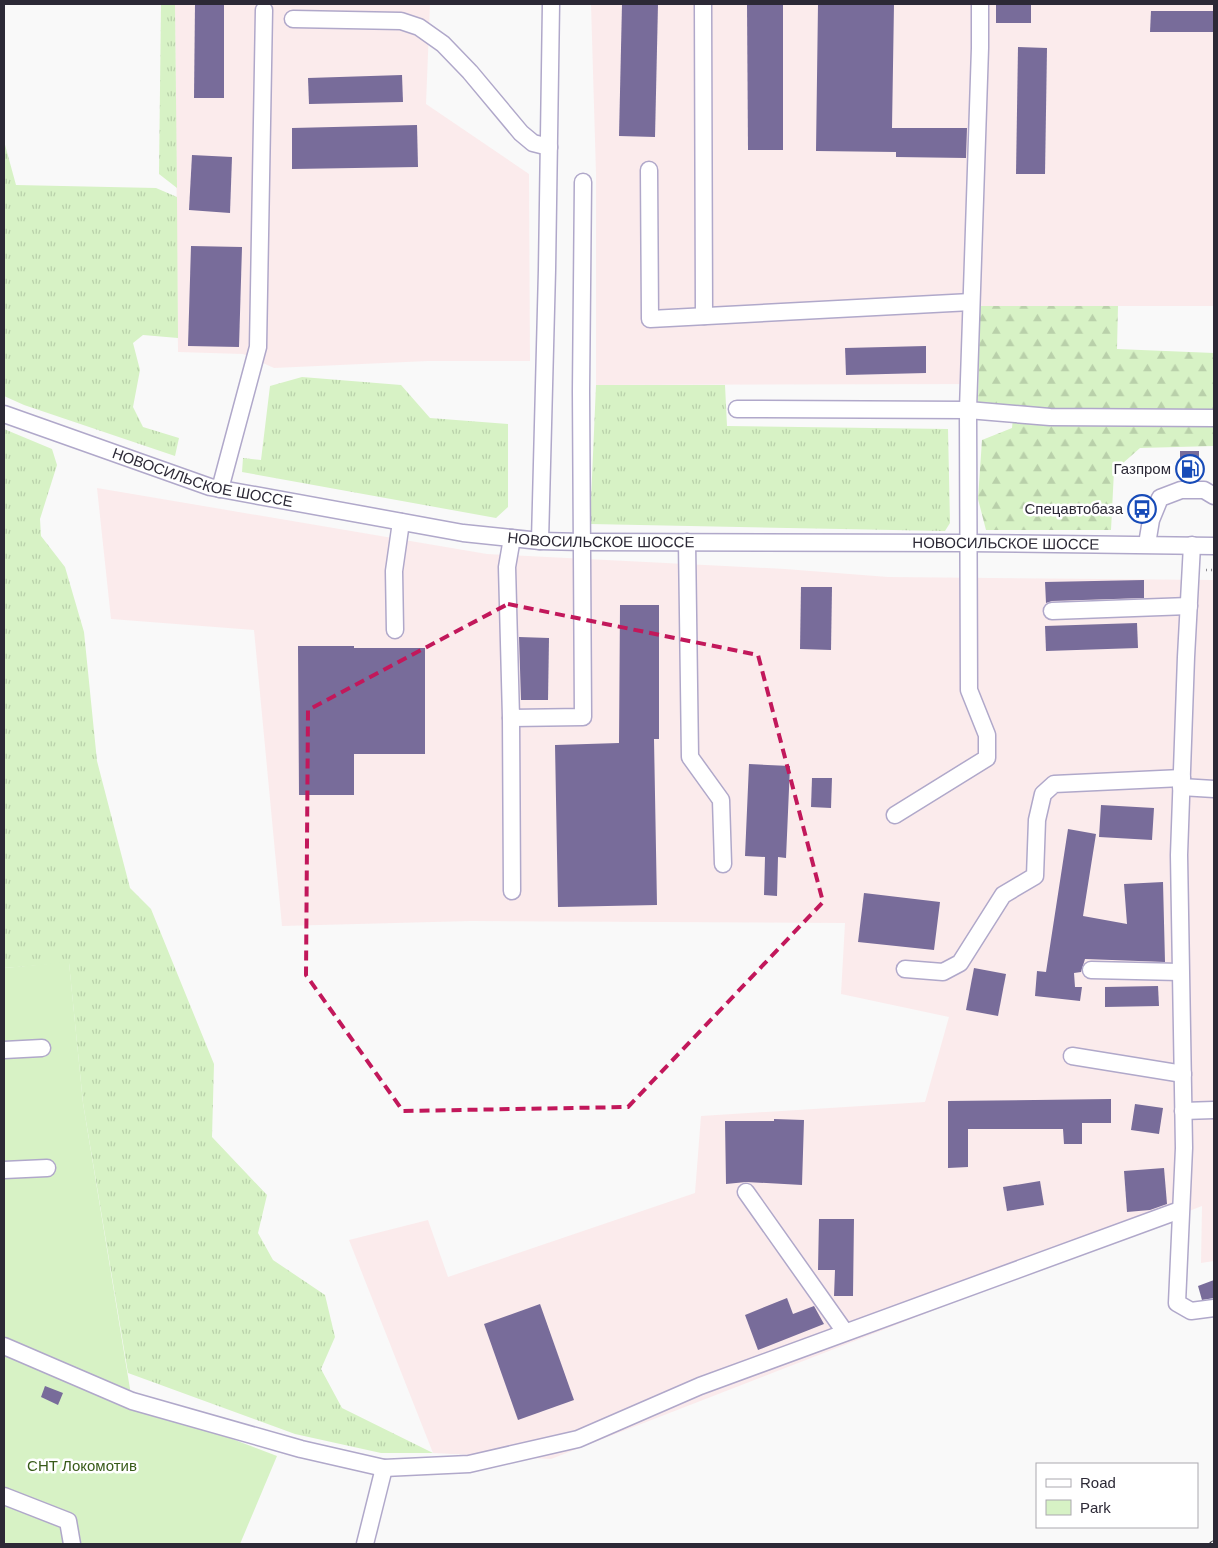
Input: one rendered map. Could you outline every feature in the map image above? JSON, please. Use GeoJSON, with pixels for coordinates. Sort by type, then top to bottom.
{"type":"FeatureCollection","features":[{"type":"Feature","properties":{"kind":"street"},"geometry":{"type":"LineString","coordinates":[[540,541],[551,4]]}},
{"type":"Feature","properties":{"kind":"street"},"geometry":{"type":"LineString","coordinates":[[703,4],[704,316]]}},
{"type":"Feature","properties":{"kind":"street"},"geometry":{"type":"LineString","coordinates":[[895,815],[987,758],[987,735],[969,690],[968,410],[980,4]]}},
{"type":"Feature","properties":{"kind":"street"},"geometry":{"type":"LineString","coordinates":[[220,489],[258,347],[264,10]]}},
{"type":"Feature","properties":{"kind":"street"},"geometry":{"type":"LineString","coordinates":[[293,18],[401,21],[419,27],[442,44],[470,72],[521,133],[533,143],[549,147]]}},
{"type":"Feature","properties":{"kind":"street"},"geometry":{"type":"LineString","coordinates":[[649,170],[650,319],[971,302]]}},
{"type":"Feature","properties":{"kind":"street"},"geometry":{"type":"LineString","coordinates":[[511,718],[583,716],[581,391],[583,182]]}},
{"type":"Feature","properties":{"kind":"street"},"geometry":{"type":"LineString","coordinates":[[737,409],[968,410],[1050,417],[1214,418]]}},
{"type":"Feature","properties":{"kind":"street","name":"НОВОСИЛЬСКОЕ ШОССЕ"},"geometry":{"type":"LineString","coordinates":[[4,414],[210,487],[463,533],[540,541],[582,542],[1147,544],[1214,546]]}},
{"type":"Feature","properties":{"kind":"street"},"geometry":{"type":"LineString","coordinates":[[1147,544],[1150,520],[1160,498],[1181,490],[1204,490],[1214,496]]}},
{"type":"Feature","properties":{"kind":"street"},"geometry":{"type":"LineString","coordinates":[[396,630],[394,571],[401,522]]}},
{"type":"Feature","properties":{"kind":"street"},"geometry":{"type":"LineString","coordinates":[[512,538],[507,567],[511,718],[512,892]]}},
{"type":"Feature","properties":{"kind":"street"},"geometry":{"type":"LineString","coordinates":[[687,542],[690,757],[721,800],[723,864]]}},
{"type":"Feature","properties":{"kind":"street"},"geometry":{"type":"LineString","coordinates":[[1192,545],[1179,855],[1184,1148],[1177,1303],[1191,1311],[1214,1308]]}},
{"type":"Feature","properties":{"kind":"street"},"geometry":{"type":"LineString","coordinates":[[1052,611],[1188,606]]}},
{"type":"Feature","properties":{"kind":"street"},"geometry":{"type":"LineString","coordinates":[[905,969],[943,972],[960,963],[1003,895],[1035,876],[1036,820],[1043,794],[1054,784],[1182,783],[1214,789]]}},
{"type":"Feature","properties":{"kind":"street"},"geometry":{"type":"LineString","coordinates":[[1091,970],[1180,972]]}},
{"type":"Feature","properties":{"kind":"street"},"geometry":{"type":"LineString","coordinates":[[4,1050],[42,1048]]}},
{"type":"Feature","properties":{"kind":"street"},"geometry":{"type":"LineString","coordinates":[[1072,1056],[1183,1074]]}},
{"type":"Feature","properties":{"kind":"street"},"geometry":{"type":"LineString","coordinates":[[1183,1111],[1214,1110]]}},
{"type":"Feature","properties":{"kind":"street"},"geometry":{"type":"LineString","coordinates":[[4,1170],[47,1168]]}},
{"type":"Feature","properties":{"kind":"street"},"geometry":{"type":"LineString","coordinates":[[746,1192],[845,1332]]}},
{"type":"Feature","properties":{"kind":"street"},"geometry":{"type":"LineString","coordinates":[[4,1346],[132,1401],[301,1449],[384,1468],[469,1464],[578,1439],[700,1386],[1180,1210]]}},
{"type":"Feature","properties":{"kind":"street"},"geometry":{"type":"LineString","coordinates":[[365,1544],[384,1468]]}},
{"type":"Feature","properties":{"kind":"street"},"geometry":{"type":"LineString","coordinates":[[4,1496],[68,1521],[72,1544]]}},
{"type":"Feature","properties":{"kind":"highlighted area"},"geometry":{"type":"Polygon","coordinates":[[[508,604],[758,655],[823,902],[628,1107],[403,1111],[306,975],[308,710],[508,604]]]}},
{"type":"Feature","properties":{"kind":"shaded area"},"geometry":{"type":"Polygon","coordinates":[[[175,4],[430,4],[426,104],[529,174],[530,361],[428,361],[274,368],[243,354],[178,352],[175,4]]]}},
{"type":"Feature","properties":{"kind":"shaded area"},"geometry":{"type":"Polygon","coordinates":[[[591,4],[1214,4],[1214,306],[980,306],[978,384],[596,385],[596,174],[591,4]]]}},
{"type":"Feature","properties":{"kind":"shaded area"},"geometry":{"type":"Polygon","coordinates":[[[97,488],[487,554],[785,569],[888,577],[1214,580],[1214,1261],[1201,1263],[1202,1206],[551,1459],[433,1453],[349,1240],[428,1220],[448,1277],[695,1193],[701,1116],[925,1102],[949,1017],[841,994],[845,923],[471,921],[282,926],[254,630],[111,619],[97,488]]]}},
{"type":"Feature","properties":{"kind":"green space"},"geometry":{"type":"Polygon","coordinates":[[[161,4],[175,4],[177,188],[159,174],[161,4]]]}},
{"type":"Feature","properties":{"kind":"green space"},"geometry":{"type":"Polygon","coordinates":[[[4,141],[16,185],[156,188],[177,197],[178,338],[143,335],[133,343],[140,370],[133,407],[143,427],[179,438],[175,456],[24,405],[4,396],[4,141]]]}},
{"type":"Feature","properties":{"kind":"green space"},"geometry":{"type":"Polygon","coordinates":[[[980,306],[1118,306],[1117,349],[1214,353],[1214,446],[1140,448],[1114,471],[1111,530],[986,530],[978,499],[982,440],[1012,428],[1014,407],[978,403],[980,306]]]}},
{"type":"Feature","properties":{"kind":"green space"},"geometry":{"type":"Polygon","coordinates":[[[302,377],[401,385],[430,418],[508,424],[508,507],[496,518],[242,472],[243,458],[261,460],[270,386],[302,377]]]}},
{"type":"Feature","properties":{"kind":"green space"},"geometry":{"type":"Polygon","coordinates":[[[596,385],[725,385],[727,426],[948,429],[950,523],[945,531],[590,524],[596,385]]]}},
{"type":"Feature","properties":{"kind":"green space"},"geometry":{"type":"Polygon","coordinates":[[[4,429],[52,449],[57,465],[40,519],[41,536],[65,567],[84,632],[97,761],[130,888],[151,909],[214,1064],[212,1137],[267,1195],[258,1233],[273,1260],[325,1295],[335,1337],[321,1369],[342,1408],[433,1453],[381,1453],[295,1434],[128,1373],[83,1103],[69,963],[4,968],[4,429]]]}},
{"type":"Feature","properties":{"kind":"green space","name":"СНТ Локомотив"},"geometry":{"type":"Polygon","coordinates":[[[69,962],[83,1103],[132,1401],[277,1456],[240,1544],[4,1544],[4,968],[69,962]]]}},
{"type":"Feature","properties":{"kind":"building"},"geometry":{"type":"Polygon","coordinates":[[[195,4],[224,4],[224,98],[194,98],[195,4]]]}},
{"type":"Feature","properties":{"kind":"building"},"geometry":{"type":"Polygon","coordinates":[[[622,4],[658,4],[655,137],[619,136],[622,4]]]}},
{"type":"Feature","properties":{"kind":"building"},"geometry":{"type":"Polygon","coordinates":[[[747,4],[783,4],[783,150],[748,150],[747,4]]]}},
{"type":"Feature","properties":{"kind":"building"},"geometry":{"type":"Polygon","coordinates":[[[818,4],[894,4],[892,128],[967,128],[966,158],[896,157],[896,152],[816,151],[818,4]]]}},
{"type":"Feature","properties":{"kind":"building"},"geometry":{"type":"Polygon","coordinates":[[[996,4],[1031,4],[1031,23],[996,23],[996,4]]]}},
{"type":"Feature","properties":{"kind":"building"},"geometry":{"type":"Polygon","coordinates":[[[1151,11],[1214,11],[1214,32],[1150,32],[1151,11]]]}},
{"type":"Feature","properties":{"kind":"building"},"geometry":{"type":"Polygon","coordinates":[[[1018,47],[1047,48],[1045,174],[1016,174],[1018,47]]]}},
{"type":"Feature","properties":{"kind":"building"},"geometry":{"type":"Polygon","coordinates":[[[402,75],[403,102],[309,104],[308,78],[402,75]]]}},
{"type":"Feature","properties":{"kind":"building"},"geometry":{"type":"Polygon","coordinates":[[[417,125],[418,167],[292,169],[292,128],[417,125]]]}},
{"type":"Feature","properties":{"kind":"building"},"geometry":{"type":"Polygon","coordinates":[[[192,155],[232,157],[230,213],[189,210],[192,155]]]}},
{"type":"Feature","properties":{"kind":"building"},"geometry":{"type":"Polygon","coordinates":[[[191,246],[242,247],[239,347],[188,346],[191,246]]]}},
{"type":"Feature","properties":{"kind":"building"},"geometry":{"type":"Polygon","coordinates":[[[926,346],[926,373],[846,375],[845,348],[926,346]]]}},
{"type":"Feature","properties":{"kind":"building","name":"Газпром"},"geometry":{"type":"Polygon","coordinates":[[[1180,451],[1199,451],[1199,480],[1180,480],[1180,451]]]}},
{"type":"Feature","properties":{"kind":"building"},"geometry":{"type":"Polygon","coordinates":[[[1144,580],[1144,598],[1052,601],[1046,603],[1045,582],[1144,580]]]}},
{"type":"Feature","properties":{"kind":"building"},"geometry":{"type":"Polygon","coordinates":[[[801,587],[832,587],[831,650],[800,649],[801,587]]]}},
{"type":"Feature","properties":{"kind":"building"},"geometry":{"type":"Polygon","coordinates":[[[620,605],[659,605],[659,739],[654,739],[657,905],[558,907],[555,745],[619,743],[620,605]]]}},
{"type":"Feature","properties":{"kind":"building"},"geometry":{"type":"Polygon","coordinates":[[[1137,623],[1138,648],[1046,651],[1045,626],[1137,623]]]}},
{"type":"Feature","properties":{"kind":"building"},"geometry":{"type":"Polygon","coordinates":[[[519,637],[549,638],[548,700],[521,700],[519,637]]]}},
{"type":"Feature","properties":{"kind":"building"},"geometry":{"type":"Polygon","coordinates":[[[298,646],[425,648],[425,754],[354,754],[354,795],[299,795],[298,646]]]}},
{"type":"Feature","properties":{"kind":"building"},"geometry":{"type":"Polygon","coordinates":[[[749,764],[790,766],[786,858],[778,857],[777,896],[764,895],[765,857],[745,856],[749,764]]]}},
{"type":"Feature","properties":{"kind":"building"},"geometry":{"type":"Polygon","coordinates":[[[812,778],[832,778],[831,808],[811,807],[812,778]]]}},
{"type":"Feature","properties":{"kind":"building"},"geometry":{"type":"Polygon","coordinates":[[[1101,805],[1154,808],[1152,840],[1099,837],[1101,805]]]}},
{"type":"Feature","properties":{"kind":"building"},"geometry":{"type":"Polygon","coordinates":[[[1068,829],[1096,834],[1083,916],[1127,924],[1124,884],[1163,882],[1165,962],[1085,959],[1081,972],[1074,973],[1075,987],[1082,987],[1080,1001],[1035,996],[1037,971],[1046,972],[1068,829]]]}},
{"type":"Feature","properties":{"kind":"building"},"geometry":{"type":"Polygon","coordinates":[[[864,893],[940,902],[934,950],[858,942],[864,893]]]}},
{"type":"Feature","properties":{"kind":"building"},"geometry":{"type":"Polygon","coordinates":[[[974,968],[1006,974],[998,1016],[966,1010],[974,968]]]}},
{"type":"Feature","properties":{"kind":"building"},"geometry":{"type":"Polygon","coordinates":[[[1158,986],[1159,1006],[1105,1007],[1105,987],[1158,986]]]}},
{"type":"Feature","properties":{"kind":"building"},"geometry":{"type":"Polygon","coordinates":[[[1111,1099],[1111,1123],[1082,1123],[1082,1144],[1064,1144],[1063,1129],[968,1129],[968,1167],[948,1168],[948,1101],[1111,1099]]]}},
{"type":"Feature","properties":{"kind":"building"},"geometry":{"type":"Polygon","coordinates":[[[1135,1104],[1163,1108],[1159,1134],[1131,1130],[1135,1104]]]}},
{"type":"Feature","properties":{"kind":"building"},"geometry":{"type":"Polygon","coordinates":[[[774,1119],[804,1120],[802,1185],[746,1182],[726,1184],[725,1121],[774,1121],[774,1119]]]}},
{"type":"Feature","properties":{"kind":"building"},"geometry":{"type":"Polygon","coordinates":[[[1164,1168],[1167,1204],[1150,1210],[1127,1212],[1124,1171],[1164,1168]]]}},
{"type":"Feature","properties":{"kind":"building"},"geometry":{"type":"Polygon","coordinates":[[[1040,1181],[1044,1205],[1007,1211],[1003,1187],[1040,1181]]]}},
{"type":"Feature","properties":{"kind":"building"},"geometry":{"type":"Polygon","coordinates":[[[819,1219],[854,1219],[853,1296],[834,1296],[835,1270],[818,1270],[819,1219]]]}},
{"type":"Feature","properties":{"kind":"building"},"geometry":{"type":"Polygon","coordinates":[[[1214,1280],[1214,1298],[1202,1300],[1198,1286],[1214,1280]]]}},
{"type":"Feature","properties":{"kind":"building"},"geometry":{"type":"Polygon","coordinates":[[[787,1298],[793,1314],[814,1306],[824,1324],[758,1350],[745,1315],[787,1298]]]}},
{"type":"Feature","properties":{"kind":"building"},"geometry":{"type":"Polygon","coordinates":[[[540,1304],[574,1400],[518,1420],[484,1324],[540,1304]]]}},
{"type":"Feature","properties":{"kind":"building"},"geometry":{"type":"Polygon","coordinates":[[[45,1386],[63,1393],[58,1405],[41,1397],[45,1386]]]}},
{"type":"Feature","properties":{"kind":"place","name":"Газпром"},"geometry":{"type":"Point","coordinates":[1190,469]}},
{"type":"Feature","properties":{"kind":"place","name":"Спецавтобаза"},"geometry":{"type":"Point","coordinates":[1142,509]}}]}
